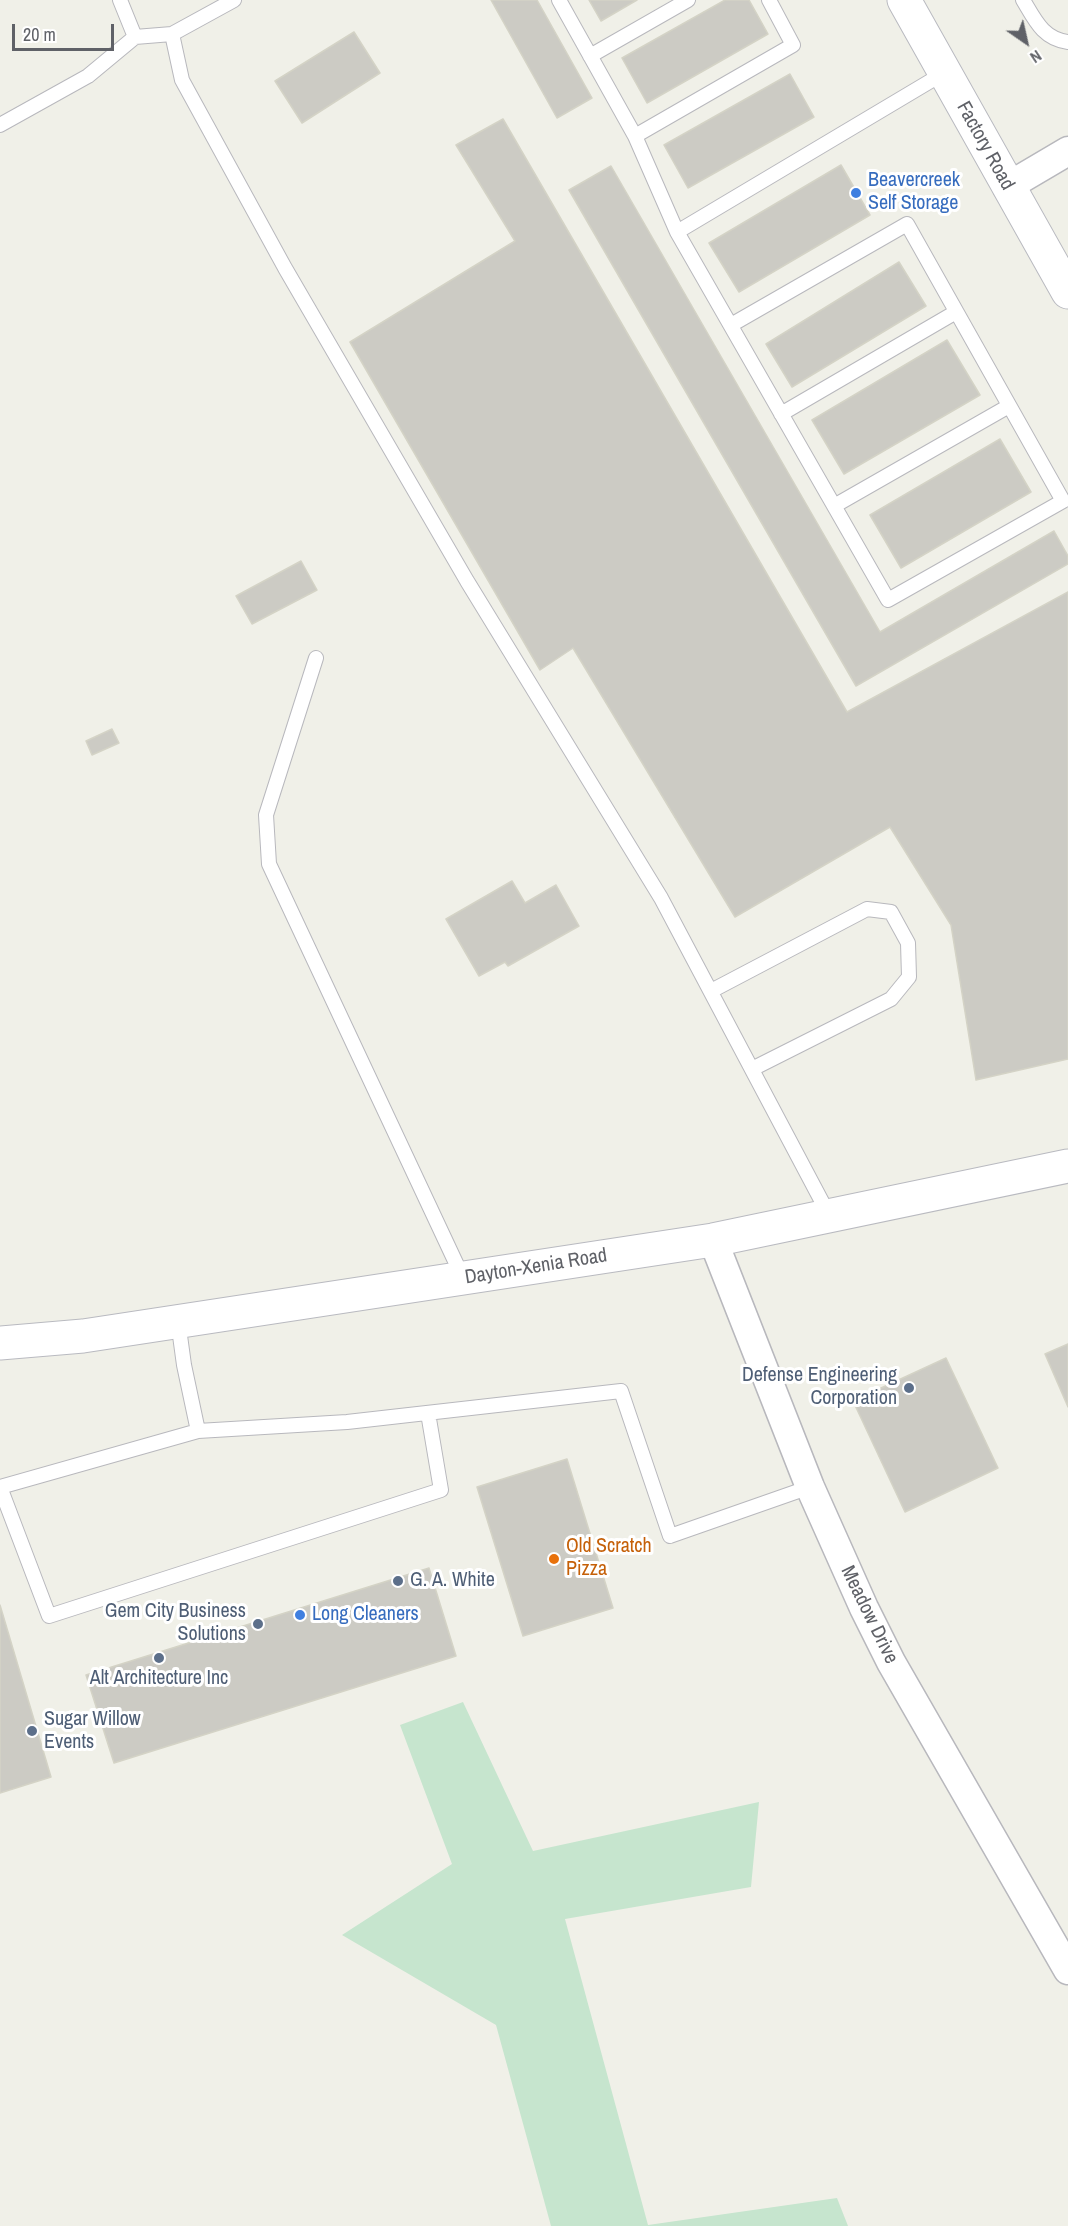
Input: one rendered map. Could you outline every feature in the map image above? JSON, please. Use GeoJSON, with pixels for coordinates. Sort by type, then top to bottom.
{"type":"FeatureCollection","features":[{"type":"Feature","properties":{"kind":"main road","name":"Factory Road"},"geometry":{"type":"LineString","coordinates":[[904,0],[1068,292]]}},
{"type":"Feature","properties":{"kind":"main road","name":"Dayton-Xenia Road"},"geometry":{"type":"LineString","coordinates":[[0,1343],[83,1335],[712,1240],[1068,1166]]}},
{"type":"Feature","properties":{"kind":"street"},"geometry":{"type":"LineString","coordinates":[[1007,187],[1068,151]]}},
{"type":"Feature","properties":{"kind":"street","name":"Meadow Drive"},"geometry":{"type":"LineString","coordinates":[[712,1240],[810,1487],[864,1608],[891,1662],[1068,1970]]}},
{"type":"Feature","properties":{"kind":"lane"},"geometry":{"type":"LineString","coordinates":[[120,0],[135,38]]}},
{"type":"Feature","properties":{"kind":"lane"},"geometry":{"type":"LineString","coordinates":[[0,125],[88,76],[135,38],[172,34],[234,0]]}},
{"type":"Feature","properties":{"kind":"lane"},"geometry":{"type":"LineString","coordinates":[[559,0],[635,136],[677,232],[888,600],[1063,501],[907,224],[731,325]]}},
{"type":"Feature","properties":{"kind":"lane"},"geometry":{"type":"LineString","coordinates":[[590,56],[688,0]]}},
{"type":"Feature","properties":{"kind":"lane"},"geometry":{"type":"LineString","coordinates":[[635,136],[794,45],[768,0]]}},
{"type":"Feature","properties":{"kind":"lane"},"geometry":{"type":"LineString","coordinates":[[1023,0],[1040,28],[1052,39],[1068,42]]}},
{"type":"Feature","properties":{"kind":"lane"},"geometry":{"type":"LineString","coordinates":[[172,34],[182,80],[285,268],[467,581],[661,898],[829,1215]]}},
{"type":"Feature","properties":{"kind":"lane"},"geometry":{"type":"LineString","coordinates":[[677,232],[944,73]]}},
{"type":"Feature","properties":{"kind":"lane"},"geometry":{"type":"LineString","coordinates":[[782,414],[956,312]]}},
{"type":"Feature","properties":{"kind":"lane"},"geometry":{"type":"LineString","coordinates":[[834,506],[1009,406]]}},
{"type":"Feature","properties":{"kind":"lane"},"geometry":{"type":"LineString","coordinates":[[316,658],[266,815],[269,864],[463,1278]]}},
{"type":"Feature","properties":{"kind":"lane"},"geometry":{"type":"LineString","coordinates":[[711,991],[867,909],[891,912],[908,943],[909,977],[891,999],[752,1069]]}},
{"type":"Feature","properties":{"kind":"lane"},"geometry":{"type":"LineString","coordinates":[[178,1321],[184,1365],[198,1431]]}},
{"type":"Feature","properties":{"kind":"lane"},"geometry":{"type":"LineString","coordinates":[[428,1413],[441,1490],[49,1616],[0,1487],[198,1431],[347,1422],[621,1391],[670,1536],[810,1487]]}},
{"type":"Feature","properties":{"kind":"green space"},"geometry":{"type":"Polygon","coordinates":[[[463,1702],[533,1851],[759,1802],[751,1887],[565,1919],[648,2225],[837,2198],[848,2226],[551,2226],[496,2025],[342,1935],[452,1864],[400,1725],[463,1702]]]}},
{"type":"Feature","properties":{"kind":"building"},"geometry":{"type":"Polygon","coordinates":[[[491,0],[537,0],[592,98],[557,118],[491,0]]]}},
{"type":"Feature","properties":{"kind":"building"},"geometry":{"type":"Polygon","coordinates":[[[589,0],[637,0],[601,21],[589,0]]]}},
{"type":"Feature","properties":{"kind":"building"},"geometry":{"type":"Polygon","coordinates":[[[725,0],[749,0],[768,34],[647,103],[622,58],[725,0]]]}},
{"type":"Feature","properties":{"kind":"building"},"geometry":{"type":"Polygon","coordinates":[[[354,32],[380,73],[302,123],[275,81],[354,32]]]}},
{"type":"Feature","properties":{"kind":"building"},"geometry":{"type":"Polygon","coordinates":[[[790,74],[814,117],[688,188],[664,145],[790,74]]]}},
{"type":"Feature","properties":{"kind":"building"},"geometry":{"type":"Polygon","coordinates":[[[503,119],[847,712],[1068,592],[1068,1059],[976,1080],[951,925],[890,827],[735,917],[573,648],[540,670],[350,342],[515,241],[456,145],[503,119]]]}},
{"type":"Feature","properties":{"kind":"building"},"geometry":{"type":"Polygon","coordinates":[[[841,165],[870,215],[739,292],[709,243],[841,165]]]}},
{"type":"Feature","properties":{"kind":"building"},"geometry":{"type":"Polygon","coordinates":[[[611,166],[880,632],[1054,531],[1068,556],[1068,564],[856,686],[569,190],[611,166]]]}},
{"type":"Feature","properties":{"kind":"building"},"geometry":{"type":"Polygon","coordinates":[[[899,262],[926,306],[792,387],[766,344],[899,262]]]}},
{"type":"Feature","properties":{"kind":"building"},"geometry":{"type":"Polygon","coordinates":[[[947,340],[980,395],[844,474],[812,420],[947,340]]]}},
{"type":"Feature","properties":{"kind":"building"},"geometry":{"type":"Polygon","coordinates":[[[1000,439],[1031,492],[901,568],[870,515],[1000,439]]]}},
{"type":"Feature","properties":{"kind":"building"},"geometry":{"type":"Polygon","coordinates":[[[301,561],[317,590],[252,624],[236,596],[301,561]]]}},
{"type":"Feature","properties":{"kind":"building"},"geometry":{"type":"Polygon","coordinates":[[[112,729],[119,743],[92,755],[86,741],[112,729]]]}},
{"type":"Feature","properties":{"kind":"building"},"geometry":{"type":"Polygon","coordinates":[[[512,881],[525,903],[556,885],[579,926],[508,966],[505,962],[479,976],[446,919],[512,881]]]}},
{"type":"Feature","properties":{"kind":"building"},"geometry":{"type":"Polygon","coordinates":[[[1068,1344],[1068,1407],[1045,1354],[1068,1344]]]}},
{"type":"Feature","properties":{"kind":"building"},"geometry":{"type":"Polygon","coordinates":[[[946,1358],[998,1468],[905,1512],[853,1401],[946,1358]]]}},
{"type":"Feature","properties":{"kind":"building"},"geometry":{"type":"Polygon","coordinates":[[[567,1459],[613,1608],[523,1636],[477,1487],[567,1459]]]}},
{"type":"Feature","properties":{"kind":"building"},"geometry":{"type":"Polygon","coordinates":[[[429,1568],[456,1656],[114,1763],[86,1675],[429,1568]]]}},
{"type":"Feature","properties":{"kind":"building"},"geometry":{"type":"Polygon","coordinates":[[[0,1605],[51,1777],[0,1793],[0,1605]]]}},
{"type":"Feature","properties":{"kind":"place","name":"Beavercreek Self Storage"},"geometry":{"type":"Point","coordinates":[856,193]}},
{"type":"Feature","properties":{"kind":"place","name":"Defense Engineering Corporation"},"geometry":{"type":"Point","coordinates":[909,1388]}},
{"type":"Feature","properties":{"kind":"place","name":"Old Scratch Pizza"},"geometry":{"type":"Point","coordinates":[554,1559]}},
{"type":"Feature","properties":{"kind":"place","name":"G. A. White"},"geometry":{"type":"Point","coordinates":[398,1581]}},
{"type":"Feature","properties":{"kind":"place","name":"Long Cleaners"},"geometry":{"type":"Point","coordinates":[300,1615]}},
{"type":"Feature","properties":{"kind":"place","name":"Gem City Business Solutions"},"geometry":{"type":"Point","coordinates":[258,1624]}},
{"type":"Feature","properties":{"kind":"place","name":"Alt Architecture Inc"},"geometry":{"type":"Point","coordinates":[159,1658]}},
{"type":"Feature","properties":{"kind":"place","name":"Sugar Willow Events"},"geometry":{"type":"Point","coordinates":[32,1731]}}]}
